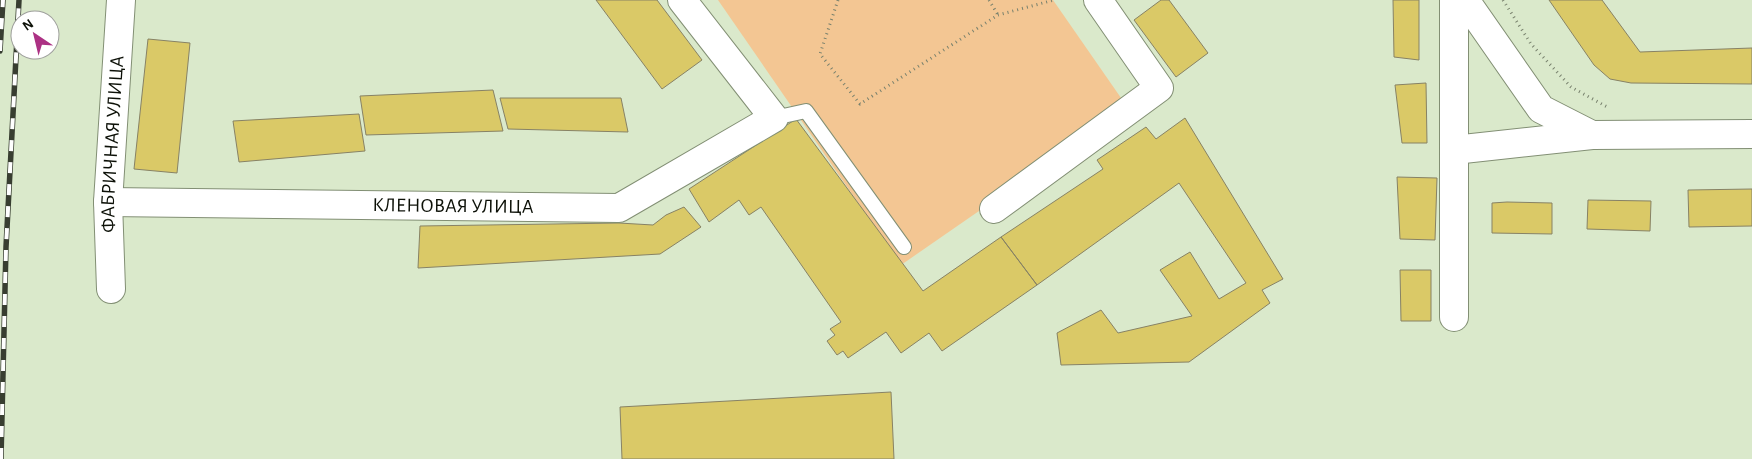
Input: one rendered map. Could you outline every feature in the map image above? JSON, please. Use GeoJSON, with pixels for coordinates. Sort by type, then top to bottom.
{"type":"FeatureCollection","features":[{"type":"Feature","properties":{"kind":"street","name":"ФАБРИЧНАЯ УЛИЦА"},"geometry":{"type":"LineString","coordinates":[[111,289],[108,202],[121,0]]}},
{"type":"Feature","properties":{"kind":"street"},"geometry":{"type":"LineString","coordinates":[[682,0],[774,118]]}},
{"type":"Feature","properties":{"kind":"street"},"geometry":{"type":"LineString","coordinates":[[994,209],[1159,88],[1098,0]]}},
{"type":"Feature","properties":{"kind":"street"},"geometry":{"type":"LineString","coordinates":[[1454,0],[1454,316]]}},
{"type":"Feature","properties":{"kind":"street"},"geometry":{"type":"LineString","coordinates":[[1465,0],[1541,110],[1592,135]]}},
{"type":"Feature","properties":{"kind":"street","name":"КЛЕНОВАЯ УЛИЦА"},"geometry":{"type":"LineString","coordinates":[[108,202],[619,208],[774,118]]}},
{"type":"Feature","properties":{"kind":"street"},"geometry":{"type":"LineString","coordinates":[[1454,150],[1592,135],[1752,134]]}},
{"type":"Feature","properties":{"kind":"lane"},"geometry":{"type":"LineString","coordinates":[[774,118],[806,111],[904,247]]}},
{"type":"Feature","properties":{"kind":"path"},"geometry":{"type":"LineString","coordinates":[[838,0],[820,54],[860,104],[998,14],[1054,0]]}},
{"type":"Feature","properties":{"kind":"path"},"geometry":{"type":"LineString","coordinates":[[988,0],[998,14]]}},
{"type":"Feature","properties":{"kind":"path"},"geometry":{"type":"LineString","coordinates":[[1503,0],[1531,44],[1571,87]]}},
{"type":"Feature","properties":{"kind":"shaded area"},"geometry":{"type":"Polygon","coordinates":[[[718,0],[1053,0],[1128,108],[901,265],[718,0]]]}},
{"type":"Feature","properties":{"kind":"building"},"geometry":{"type":"Polygon","coordinates":[[[596,0],[657,0],[702,60],[662,89],[596,0]]]}},
{"type":"Feature","properties":{"kind":"building"},"geometry":{"type":"Polygon","coordinates":[[[1161,0],[1169,0],[1208,53],[1176,77],[1134,20],[1161,0]]]}},
{"type":"Feature","properties":{"kind":"building"},"geometry":{"type":"Polygon","coordinates":[[[1393,0],[1419,0],[1419,60],[1394,57],[1393,0]]]}},
{"type":"Feature","properties":{"kind":"building"},"geometry":{"type":"Polygon","coordinates":[[[1549,0],[1602,0],[1640,52],[1752,48],[1752,84],[1631,83],[1610,79],[1594,65],[1549,0]]]}},
{"type":"Feature","properties":{"kind":"building"},"geometry":{"type":"Polygon","coordinates":[[[148,39],[190,43],[177,173],[134,169],[148,39]]]}},
{"type":"Feature","properties":{"kind":"building"},"geometry":{"type":"Polygon","coordinates":[[[1426,83],[1427,143],[1402,143],[1395,85],[1426,83]]]}},
{"type":"Feature","properties":{"kind":"building"},"geometry":{"type":"Polygon","coordinates":[[[493,90],[503,131],[366,135],[360,96],[493,90]]]}},
{"type":"Feature","properties":{"kind":"building"},"geometry":{"type":"Polygon","coordinates":[[[500,98],[621,98],[628,132],[508,129],[500,98]]]}},
{"type":"Feature","properties":{"kind":"building"},"geometry":{"type":"Polygon","coordinates":[[[359,114],[365,151],[239,162],[233,121],[359,114]]]}},
{"type":"Feature","properties":{"kind":"building"},"geometry":{"type":"Polygon","coordinates":[[[1185,118],[1283,279],[1262,290],[1270,303],[1189,362],[1061,365],[1057,333],[1101,310],[1118,333],[1192,316],[1160,270],[1190,252],[1219,299],[1246,283],[1179,183],[1037,285],[1001,237],[1103,169],[1097,160],[1146,127],[1156,139],[1185,118]]]}},
{"type":"Feature","properties":{"kind":"building"},"geometry":{"type":"Polygon","coordinates":[[[796,119],[923,291],[1001,237],[1037,285],[942,351],[929,333],[901,353],[886,332],[848,358],[843,351],[837,355],[827,341],[835,335],[830,329],[841,322],[761,207],[749,215],[739,200],[709,222],[689,189],[796,119]]]}},
{"type":"Feature","properties":{"kind":"building"},"geometry":{"type":"Polygon","coordinates":[[[1397,177],[1437,178],[1435,240],[1400,239],[1397,177]]]}},
{"type":"Feature","properties":{"kind":"building"},"geometry":{"type":"Polygon","coordinates":[[[1752,189],[1752,226],[1689,227],[1688,190],[1752,189]]]}},
{"type":"Feature","properties":{"kind":"building"},"geometry":{"type":"Polygon","coordinates":[[[1588,200],[1651,201],[1650,231],[1587,229],[1588,200]]]}},
{"type":"Feature","properties":{"kind":"building"},"geometry":{"type":"Polygon","coordinates":[[[1492,203],[1552,203],[1552,234],[1492,233],[1492,203]]]}},
{"type":"Feature","properties":{"kind":"building"},"geometry":{"type":"Polygon","coordinates":[[[684,207],[701,227],[660,254],[418,268],[420,226],[619,223],[653,225],[666,215],[684,207]]]}},
{"type":"Feature","properties":{"kind":"building"},"geometry":{"type":"Polygon","coordinates":[[[1400,270],[1431,270],[1431,321],[1401,321],[1400,270]]]}},
{"type":"Feature","properties":{"kind":"building"},"geometry":{"type":"Polygon","coordinates":[[[891,392],[894,459],[622,459],[620,407],[891,392]]]}},
{"type":"Feature","properties":{"kind":"railway"},"geometry":{"type":"LineString","coordinates":[[0,51],[3,0]]}},
{"type":"Feature","properties":{"kind":"railway"},"geometry":{"type":"LineString","coordinates":[[1,459],[6,247],[19,0]]}}]}
